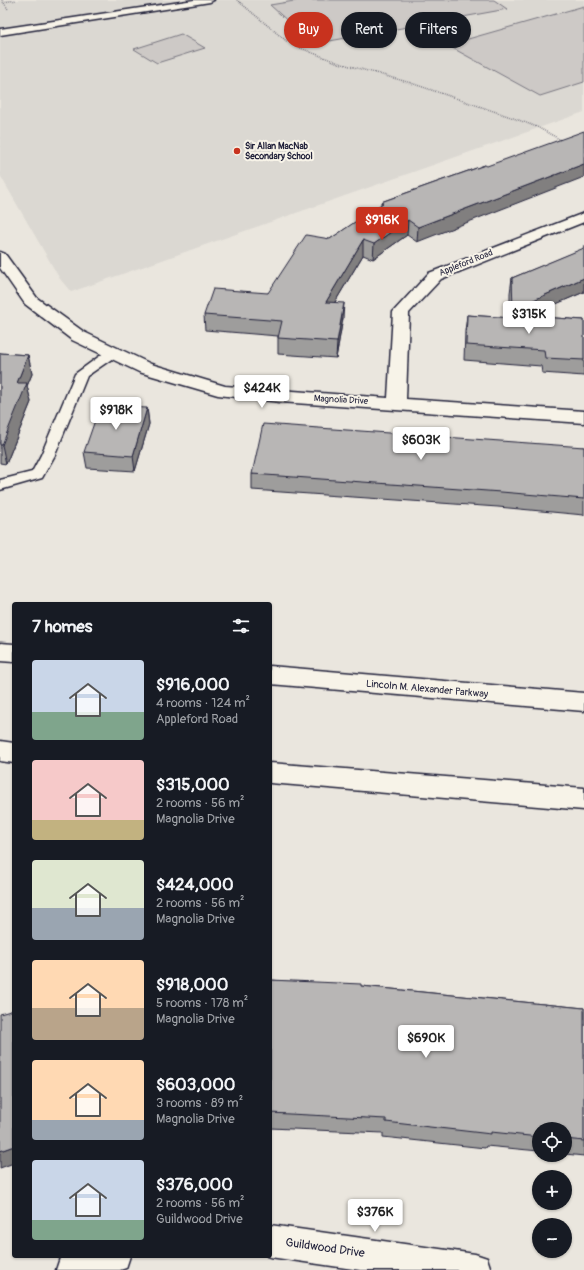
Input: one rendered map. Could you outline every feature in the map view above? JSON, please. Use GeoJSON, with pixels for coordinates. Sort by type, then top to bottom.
{"type":"FeatureCollection","features":[{"type":"Feature","properties":{"kind":"main road","name":"Appleford Road"},"geometry":{"type":"LineString","coordinates":[[397,403],[401,312],[435,276],[584,217]]}},
{"type":"Feature","properties":{"kind":"main road","name":"Magnolia Drive"},"geometry":{"type":"LineString","coordinates":[[0,257],[31,301],[78,336],[145,368],[224,391],[584,417]]}},
{"type":"Feature","properties":{"kind":"main road"},"geometry":{"type":"LineString","coordinates":[[0,652],[12,653]]}},
{"type":"Feature","properties":{"kind":"main road","name":"Lincoln M. Alexander Parkway"},"geometry":{"type":"LineString","coordinates":[[272,675],[584,702]]}},
{"type":"Feature","properties":{"kind":"main road"},"geometry":{"type":"LineString","coordinates":[[0,751],[12,753]]}},
{"type":"Feature","properties":{"kind":"main road"},"geometry":{"type":"LineString","coordinates":[[272,774],[584,799]]}},
{"type":"Feature","properties":{"kind":"main road","name":"Guildwood Drive"},"geometry":{"type":"LineString","coordinates":[[272,1241],[475,1270]]}},
{"type":"Feature","properties":{"kind":"main road"},"geometry":{"type":"LineString","coordinates":[[72,1270],[104,1258]]}},
{"type":"Feature","properties":{"kind":"lane"},"geometry":{"type":"LineString","coordinates":[[0,32],[210,0]]}},
{"type":"Feature","properties":{"kind":"lane"},"geometry":{"type":"LineString","coordinates":[[0,485],[9,484],[37,475],[48,455],[81,374],[112,353]]}},
{"type":"Feature","properties":{"kind":"path"},"geometry":{"type":"LineString","coordinates":[[3,2],[16,0]]}},
{"type":"Feature","properties":{"kind":"path"},"geometry":{"type":"LineString","coordinates":[[237,0],[290,44],[339,63],[411,83],[508,116],[537,127],[564,142]]}},
{"type":"Feature","properties":{"kind":"shaded area","name":"Sir Allan MacNab Secondary School"},"geometry":{"type":"Polygon","coordinates":[[[0,0],[584,0],[584,112],[71,292],[60,279],[0,175],[0,0]]]}},
{"type":"Feature","properties":{"kind":"shaded area"},"geometry":{"type":"Polygon","coordinates":[[[300,0],[494,0],[507,9],[471,15],[471,12],[405,12],[405,27],[397,29],[397,12],[341,12],[341,39],[333,40],[333,12],[284,12],[284,18],[270,5],[300,0]]]}},
{"type":"Feature","properties":{"kind":"shaded area"},"geometry":{"type":"Polygon","coordinates":[[[584,6],[584,82],[540,96],[452,48],[471,48],[471,38],[584,6]]]}},
{"type":"Feature","properties":{"kind":"shaded area"},"geometry":{"type":"Polygon","coordinates":[[[181,34],[205,48],[157,63],[134,49],[181,34]]]}},
{"type":"Feature","properties":{"kind":"building"},"geometry":{"type":"Polygon","coordinates":[[[584,131],[584,164],[418,227],[408,220],[374,244],[363,240],[326,302],[344,303],[337,342],[278,338],[282,321],[204,315],[213,289],[268,293],[306,235],[330,239],[383,203],[381,202],[584,131]]]}},
{"type":"Feature","properties":{"kind":"building"},"geometry":{"type":"Polygon","coordinates":[[[584,248],[584,278],[513,309],[512,278],[584,248]]]}},
{"type":"Feature","properties":{"kind":"building"},"geometry":{"type":"Polygon","coordinates":[[[467,315],[513,318],[513,315],[584,320],[584,360],[545,358],[544,350],[466,345],[467,315]]]}},
{"type":"Feature","properties":{"kind":"building"},"geometry":{"type":"Polygon","coordinates":[[[0,353],[28,355],[17,383],[27,383],[2,445],[0,445],[0,353]]]}},
{"type":"Feature","properties":{"kind":"building"},"geometry":{"type":"Polygon","coordinates":[[[100,406],[147,408],[133,456],[84,452],[100,406]]]}},
{"type":"Feature","properties":{"kind":"building"},"geometry":{"type":"Polygon","coordinates":[[[263,424],[584,447],[584,499],[252,474],[263,424]]]}},
{"type":"Feature","properties":{"kind":"building"},"geometry":{"type":"Polygon","coordinates":[[[272,980],[361,984],[361,986],[584,1008],[584,1141],[572,1140],[572,1122],[532,1122],[532,1136],[491,1132],[491,1134],[386,1122],[386,1119],[272,1113],[272,980]]]}},
{"type":"Feature","properties":{"kind":"building"},"geometry":{"type":"Polygon","coordinates":[[[12,1011],[12,1147],[0,1151],[0,1014],[12,1011]]]}},
{"type":"Feature","properties":{"kind":"place","name":"Sir Allan MacNab Secondary School"},"geometry":{"type":"Point","coordinates":[237,151]}}]}
